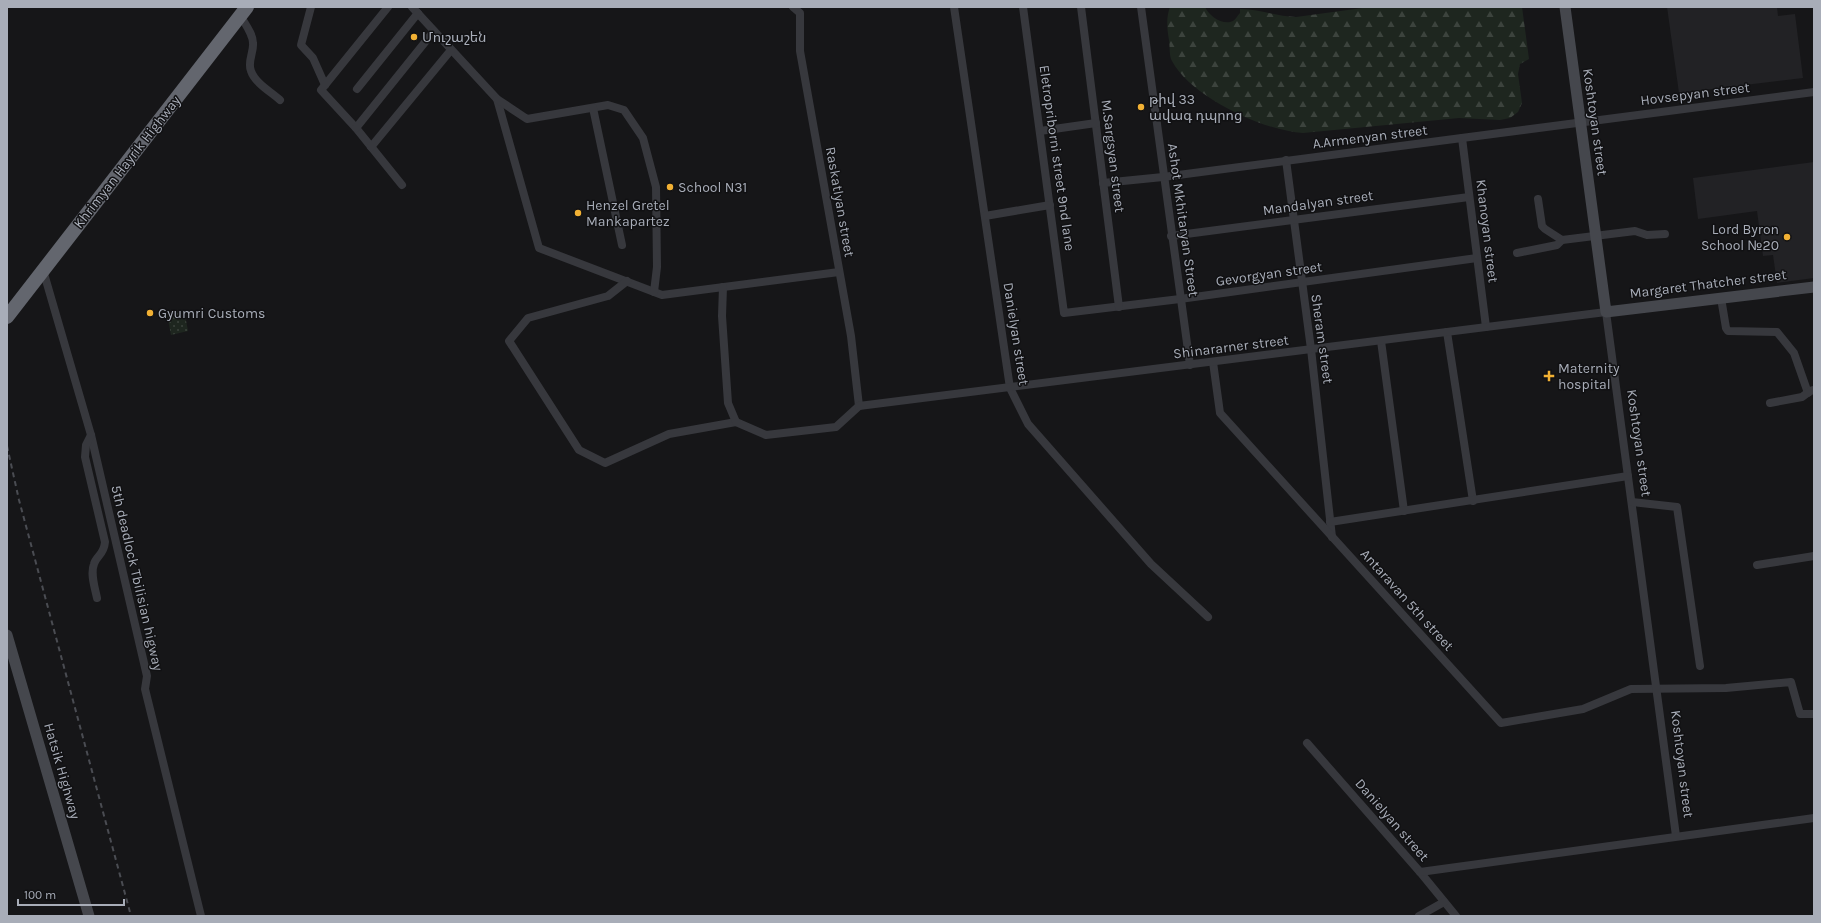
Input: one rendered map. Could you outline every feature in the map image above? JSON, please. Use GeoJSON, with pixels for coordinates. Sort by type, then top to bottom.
{"type":"FeatureCollection","features":[{"type":"Feature","properties":{"kind":"highway","name":"Khrimyan Hayrik Highway"},"geometry":{"type":"LineString","coordinates":[[8,312],[43,270],[243,11]]}},
{"type":"Feature","properties":{"kind":"street"},"geometry":{"type":"LineString","coordinates":[[311,7],[301,45],[313,58],[325,85]]}},
{"type":"Feature","properties":{"kind":"street"},"geometry":{"type":"LineString","coordinates":[[388,7],[321,90],[356,128],[402,185]]}},
{"type":"Feature","properties":{"kind":"street"},"geometry":{"type":"LineString","coordinates":[[412,7],[497,99],[527,119],[608,105],[624,110],[643,138],[656,187],[657,267],[654,292]]}},
{"type":"Feature","properties":{"kind":"street","name":"Raskatlyan street"},"geometry":{"type":"LineString","coordinates":[[793,7],[800,10],[800,51],[851,336],[859,406]]}},
{"type":"Feature","properties":{"kind":"street","name":"Danielyan street"},"geometry":{"type":"LineString","coordinates":[[954,7],[1010,388],[1028,424],[1150,564],[1208,617]]}},
{"type":"Feature","properties":{"kind":"street","name":"Eletropriborni street 9nd lane"},"geometry":{"type":"LineString","coordinates":[[1023,7],[1064,313]]}},
{"type":"Feature","properties":{"kind":"street","name":"M.Sargsyan street"},"geometry":{"type":"LineString","coordinates":[[1081,7],[1119,307]]}},
{"type":"Feature","properties":{"kind":"street","name":"Ashot Mkhitaryan Street"},"geometry":{"type":"LineString","coordinates":[[1141,7],[1171,236],[1190,365]]}},
{"type":"Feature","properties":{"kind":"street","name":"Koshtoyan street"},"geometry":{"type":"LineString","coordinates":[[1564,7],[1676,836]]}},
{"type":"Feature","properties":{"kind":"street"},"geometry":{"type":"LineString","coordinates":[[243,11],[252,36],[253,44],[250,63],[251,71],[257,80],[280,100]]}},
{"type":"Feature","properties":{"kind":"street"},"geometry":{"type":"LineString","coordinates":[[357,89],[418,13]]}},
{"type":"Feature","properties":{"kind":"street"},"geometry":{"type":"LineString","coordinates":[[356,128],[434,31]]}},
{"type":"Feature","properties":{"kind":"street"},"geometry":{"type":"LineString","coordinates":[[371,147],[451,50]]}},
{"type":"Feature","properties":{"kind":"street","name":"Hovsepyan street"},"geometry":{"type":"LineString","coordinates":[[1580,121],[1814,92]]}},
{"type":"Feature","properties":{"kind":"street"},"geometry":{"type":"LineString","coordinates":[[497,99],[539,248],[662,295],[839,272]]}},
{"type":"Feature","properties":{"kind":"street"},"geometry":{"type":"LineString","coordinates":[[593,108],[622,245]]}},
{"type":"Feature","properties":{"kind":"street","name":"A.Armenyan street"},"geometry":{"type":"LineString","coordinates":[[1103,183],[1163,177],[1580,121]]}},
{"type":"Feature","properties":{"kind":"street"},"geometry":{"type":"LineString","coordinates":[[1040,131],[1096,123]]}},
{"type":"Feature","properties":{"kind":"street","name":"Khanoyan street"},"geometry":{"type":"LineString","coordinates":[[1462,138],[1486,327]]}},
{"type":"Feature","properties":{"kind":"street","name":"Sheram street"},"geometry":{"type":"LineString","coordinates":[[1286,160],[1311,350],[1332,537]]}},
{"type":"Feature","properties":{"kind":"street","name":"Mandalyan street"},"geometry":{"type":"LineString","coordinates":[[1171,236],[1469,197]]}},
{"type":"Feature","properties":{"kind":"street"},"geometry":{"type":"LineString","coordinates":[[1538,199],[1542,226],[1562,240]]}},
{"type":"Feature","properties":{"kind":"street"},"geometry":{"type":"LineString","coordinates":[[985,216],[1050,205]]}},
{"type":"Feature","properties":{"kind":"street"},"geometry":{"type":"LineString","coordinates":[[1517,252],[1557,245],[1562,240],[1635,231],[1647,235],[1665,234]]}},
{"type":"Feature","properties":{"kind":"street","name":"Gevorgyan street"},"geometry":{"type":"LineString","coordinates":[[1064,313],[1301,283],[1477,258]]}},
{"type":"Feature","properties":{"kind":"street","name":"5th deadlock Tbilisian higway"},"geometry":{"type":"LineString","coordinates":[[43,270],[91,435],[147,676],[145,690],[201,916]]}},
{"type":"Feature","properties":{"kind":"street"},"geometry":{"type":"LineString","coordinates":[[627,281],[608,296],[528,318],[509,341],[579,450],[605,463],[669,434],[736,422],[766,435],[836,427],[859,406]]}},
{"type":"Feature","properties":{"kind":"street"},"geometry":{"type":"LineString","coordinates":[[723,287],[722,316],[728,403],[736,422]]}},
{"type":"Feature","properties":{"kind":"street","name":"Margaret Thatcher street"},"geometry":{"type":"LineString","coordinates":[[1606,312],[1814,287]]}},
{"type":"Feature","properties":{"kind":"street"},"geometry":{"type":"LineString","coordinates":[[1721,298],[1726,328],[1728,331],[1777,332],[1794,353],[1811,391],[1802,398],[1770,403]]}},
{"type":"Feature","properties":{"kind":"street","name":"Shinararner street"},"geometry":{"type":"LineString","coordinates":[[859,406],[1606,312]]}},
{"type":"Feature","properties":{"kind":"street"},"geometry":{"type":"LineString","coordinates":[[1447,332],[1473,501]]}},
{"type":"Feature","properties":{"kind":"street"},"geometry":{"type":"LineString","coordinates":[[1381,340],[1404,511]]}},
{"type":"Feature","properties":{"kind":"street","name":"Antaravan 5th street"},"geometry":{"type":"LineString","coordinates":[[1213,362],[1220,412],[1501,723],[1583,709],[1632,689],[1657,688]]}},
{"type":"Feature","properties":{"kind":"street"},"geometry":{"type":"LineString","coordinates":[[91,435],[86,445],[85,457],[105,542],[104,549],[94,562],[93,566],[97,598]]}},
{"type":"Feature","properties":{"kind":"street"},"geometry":{"type":"LineString","coordinates":[[1330,522],[1628,476]]}},
{"type":"Feature","properties":{"kind":"street"},"geometry":{"type":"LineString","coordinates":[[1632,502],[1678,507],[1700,666]]}},
{"type":"Feature","properties":{"kind":"street"},"geometry":{"type":"LineString","coordinates":[[1757,565],[1814,556]]}},
{"type":"Feature","properties":{"kind":"street","name":"Hatsik Highway"},"geometry":{"type":"LineString","coordinates":[[7,635],[89,916]]}},
{"type":"Feature","properties":{"kind":"street"},"geometry":{"type":"LineString","coordinates":[[1657,688],[1726,688],[1791,682],[1800,714],[1814,714]]}},
{"type":"Feature","properties":{"kind":"street","name":"Danielyan street"},"geometry":{"type":"LineString","coordinates":[[1307,743],[1420,872],[1456,916]]}},
{"type":"Feature","properties":{"kind":"street"},"geometry":{"type":"LineString","coordinates":[[1420,872],[1814,818]]}},
{"type":"Feature","properties":{"kind":"street"},"geometry":{"type":"LineString","coordinates":[[1418,916],[1444,902]]}},
{"type":"Feature","properties":{"kind":"shaded area"},"geometry":{"type":"Polygon","coordinates":[[[1667,7],[1777,7],[1778,16],[1795,14],[1803,78],[1679,93],[1667,7]]]}},
{"type":"Feature","properties":{"kind":"shaded area","name":"Lord Byron School №20"},"geometry":{"type":"Polygon","coordinates":[[[1814,162],[1814,278],[1777,283],[1773,255],[1763,256],[1757,211],[1698,219],[1693,178],[1814,162]]]}},
{"type":"Feature","properties":{"kind":"green space"},"geometry":{"type":"Polygon","coordinates":[[[1170,7],[1205,7],[1213,17],[1221,21],[1229,22],[1236,18],[1240,13],[1240,9],[1296,17],[1370,7],[1522,7],[1529,59],[1520,64],[1518,74],[1522,103],[1518,112],[1510,118],[1500,120],[1459,118],[1303,133],[1287,131],[1249,119],[1230,110],[1195,87],[1181,74],[1170,56],[1167,23],[1170,7]]]}},
{"type":"Feature","properties":{"kind":"green space"},"geometry":{"type":"Polygon","coordinates":[[[184,310],[188,331],[171,335],[167,314],[184,310]]]}},
{"type":"Feature","properties":{"kind":"railway"},"geometry":{"type":"LineString","coordinates":[[7,446],[19,500],[131,916]]}},
{"type":"Feature","properties":{"kind":"place","name":"Մուշաշեն"},"geometry":{"type":"Point","coordinates":[414,37]}},
{"type":"Feature","properties":{"kind":"place","name":"թիվ 33 ավագ դպրոց"},"geometry":{"type":"Point","coordinates":[1141,107]}},
{"type":"Feature","properties":{"kind":"place","name":"School N31"},"geometry":{"type":"Point","coordinates":[670,187]}},
{"type":"Feature","properties":{"kind":"place","name":"Henzel Gretel Mankapartez"},"geometry":{"type":"Point","coordinates":[578,213]}},
{"type":"Feature","properties":{"kind":"place","name":"Lord Byron School №20"},"geometry":{"type":"Point","coordinates":[1787,237]}},
{"type":"Feature","properties":{"kind":"place","name":"Gyumri Customs"},"geometry":{"type":"Point","coordinates":[150,313]}},
{"type":"Feature","properties":{"kind":"place","name":"Maternity hospital"},"geometry":{"type":"Point","coordinates":[1549,376]}}]}
